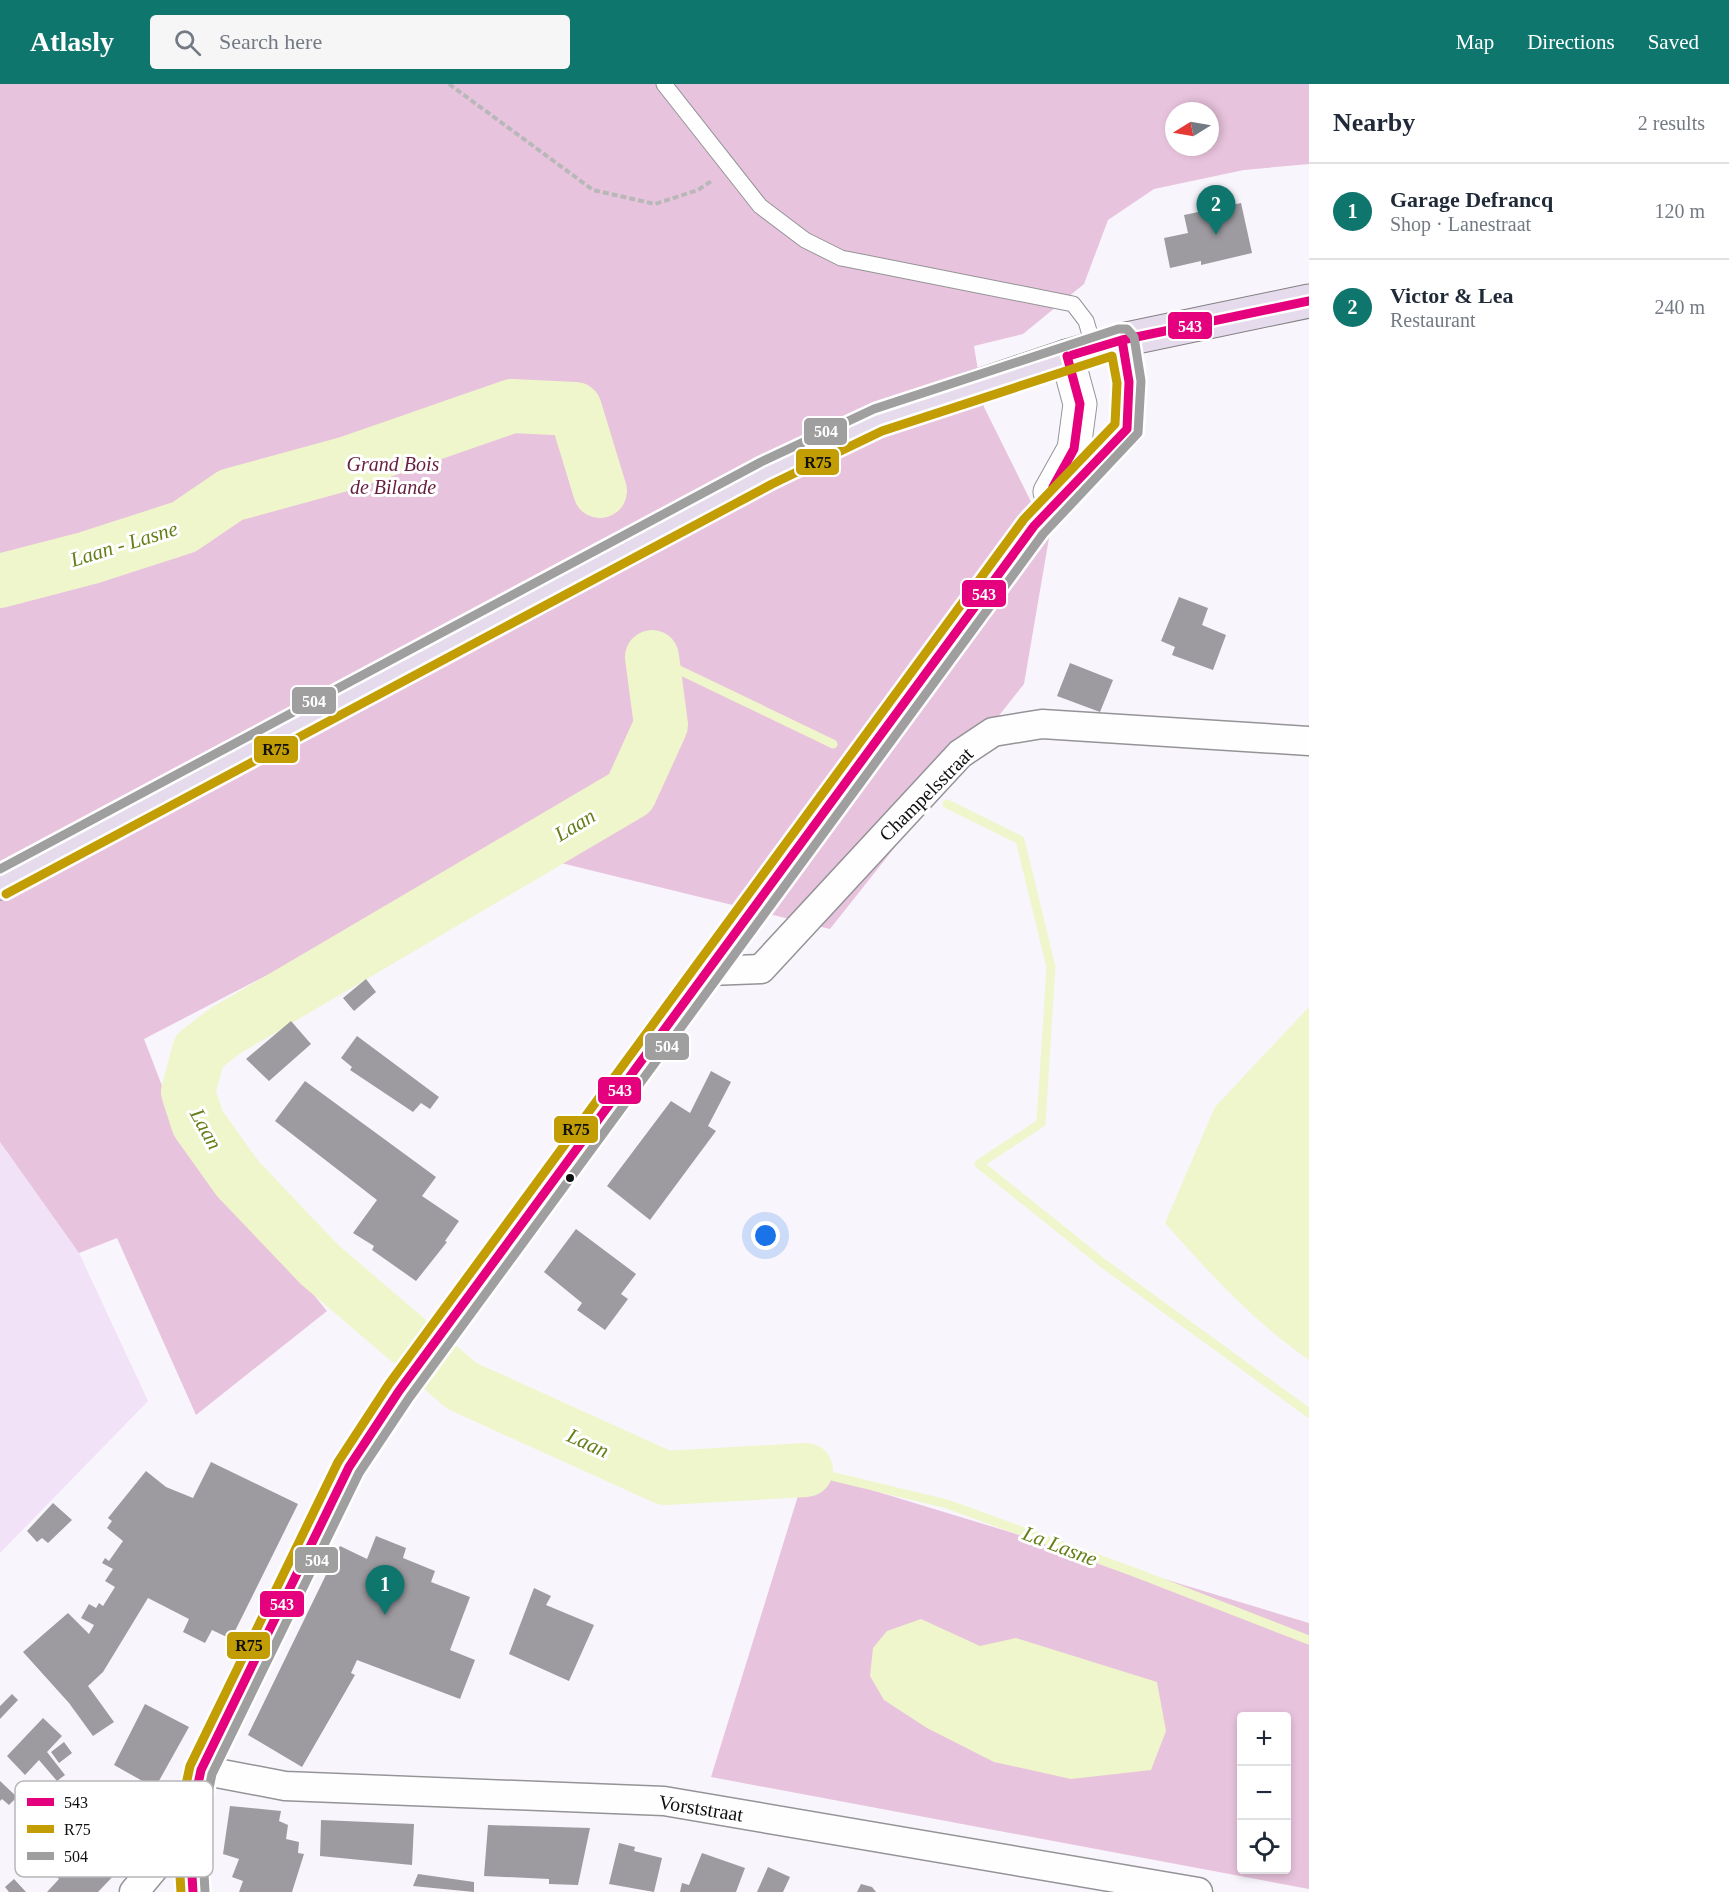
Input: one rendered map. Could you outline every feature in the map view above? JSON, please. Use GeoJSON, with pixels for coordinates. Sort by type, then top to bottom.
{"type":"FeatureCollection","features":[{"type":"Feature","properties":{"kind":"main road"},"geometry":{"type":"LineString","coordinates":[[0,883],[767,473],[878,420],[1094,348],[1309,300]]}},
{"type":"Feature","properties":{"kind":"street"},"geometry":{"type":"LineString","coordinates":[[1034,526],[1074,449],[1080,404],[1094,348]]}},
{"type":"Feature","properties":{"kind":"street"},"geometry":{"type":"LineString","coordinates":[[199,1781],[201,1770],[349,1467],[399,1391],[1034,526],[1127,429],[1129,382],[1094,348]]}},
{"type":"Feature","properties":{"kind":"street","name":"Champelsstraat"},"geometry":{"type":"LineString","coordinates":[[709,971],[760,969],[960,754],[993,732],[1042,724],[1306,742]]}},
{"type":"Feature","properties":{"kind":"street","name":"Vorststraat"},"geometry":{"type":"LineString","coordinates":[[201,1770],[285,1786],[664,1801],[1198,1892]]}},
{"type":"Feature","properties":{"kind":"street"},"geometry":{"type":"LineString","coordinates":[[134,1892],[146,1877]]}},
{"type":"Feature","properties":{"kind":"street"},"geometry":{"type":"LineString","coordinates":[[192,1877],[193,1892]]}},
{"type":"Feature","properties":{"kind":"lane"},"geometry":{"type":"LineString","coordinates":[[664,84],[760,206],[805,240],[841,258],[1073,304],[1086,321],[1094,348]]}},
{"type":"Feature","properties":{"kind":"path"},"geometry":{"type":"LineString","coordinates":[[449,84],[593,190],[655,204],[698,190],[731,168]]}},
{"type":"Feature","properties":{"kind":"shaded area"},"geometry":{"type":"Polygon","coordinates":[[[1309,1007],[1309,1360],[1251,1313],[1165,1223],[1215,1107],[1309,1007]]]}},
{"type":"Feature","properties":{"kind":"shaded area"},"geometry":{"type":"Polygon","coordinates":[[[0,1142],[79,1253],[148,1401],[0,1553],[0,1142]]]}},
{"type":"Feature","properties":{"kind":"shaded area"},"geometry":{"type":"Polygon","coordinates":[[[921,1619],[980,1646],[1016,1638],[1157,1682],[1166,1731],[1151,1770],[1071,1779],[994,1762],[927,1728],[884,1700],[870,1676],[873,1648],[887,1631],[921,1619]]]}},
{"type":"Feature","properties":{"kind":"green space","name":"Grand Bois de Bilande"},"geometry":{"type":"Polygon","coordinates":[[[0,84],[1309,84],[1309,164],[1244,170],[1154,189],[1108,220],[1084,284],[1023,334],[974,346],[984,407],[1049,538],[1024,684],[830,929],[508,850],[144,1039],[181,1135],[327,1311],[196,1415],[117,1238],[79,1253],[0,1142],[0,84]]]}},
{"type":"Feature","properties":{"kind":"green space"},"geometry":{"type":"Polygon","coordinates":[[[806,1470],[1309,1623],[1309,1889],[711,1777],[806,1470]]]}},
{"type":"Feature","properties":{"kind":"building"},"geometry":{"type":"Polygon","coordinates":[[[1241,203],[1252,253],[1201,265],[1201,261],[1170,268],[1164,238],[1188,233],[1184,215],[1241,203]]]}},
{"type":"Feature","properties":{"kind":"building"},"geometry":{"type":"Polygon","coordinates":[[[1179,597],[1208,608],[1202,625],[1226,635],[1213,670],[1172,655],[1175,647],[1161,641],[1179,597]]]}},
{"type":"Feature","properties":{"kind":"building"},"geometry":{"type":"Polygon","coordinates":[[[1070,663],[1113,680],[1100,712],[1057,696],[1070,663]]]}},
{"type":"Feature","properties":{"kind":"building"},"geometry":{"type":"Polygon","coordinates":[[[366,979],[376,992],[354,1011],[343,998],[366,979]]]}},
{"type":"Feature","properties":{"kind":"building"},"geometry":{"type":"Polygon","coordinates":[[[291,1021],[311,1044],[269,1081],[246,1059],[291,1021]]]}},
{"type":"Feature","properties":{"kind":"building"},"geometry":{"type":"Polygon","coordinates":[[[357,1036],[439,1097],[430,1109],[421,1103],[413,1112],[350,1070],[352,1067],[341,1058],[357,1036]]]}},
{"type":"Feature","properties":{"kind":"building"},"geometry":{"type":"Polygon","coordinates":[[[711,1071],[731,1082],[708,1126],[716,1131],[650,1220],[607,1186],[671,1101],[690,1113],[711,1071]]]}},
{"type":"Feature","properties":{"kind":"building"},"geometry":{"type":"Polygon","coordinates":[[[305,1081],[436,1177],[422,1196],[459,1221],[445,1241],[447,1242],[416,1281],[372,1250],[374,1246],[353,1233],[377,1200],[275,1121],[305,1081]]]}},
{"type":"Feature","properties":{"kind":"building"},"geometry":{"type":"Polygon","coordinates":[[[576,1229],[636,1274],[621,1294],[628,1299],[605,1330],[577,1310],[582,1303],[544,1272],[576,1229]]]}},
{"type":"Feature","properties":{"kind":"building"},"geometry":{"type":"Polygon","coordinates":[[[211,1462],[298,1504],[231,1639],[212,1630],[205,1643],[183,1632],[189,1619],[148,1598],[103,1672],[88,1686],[114,1722],[93,1736],[69,1703],[23,1652],[68,1613],[89,1634],[94,1625],[81,1618],[89,1604],[96,1608],[99,1603],[103,1606],[115,1587],[105,1581],[113,1569],[102,1563],[105,1558],[109,1561],[123,1541],[107,1528],[112,1521],[108,1518],[146,1471],[166,1487],[193,1498],[211,1462]]]}},
{"type":"Feature","properties":{"kind":"building"},"geometry":{"type":"Polygon","coordinates":[[[53,1503],[72,1520],[48,1543],[42,1538],[37,1542],[27,1531],[53,1503]]]}},
{"type":"Feature","properties":{"kind":"building"},"geometry":{"type":"Polygon","coordinates":[[[376,1536],[406,1548],[403,1558],[435,1571],[431,1582],[470,1597],[450,1650],[475,1660],[460,1699],[357,1660],[351,1673],[355,1675],[302,1767],[248,1735],[340,1546],[367,1559],[376,1536]]]}},
{"type":"Feature","properties":{"kind":"building"},"geometry":{"type":"Polygon","coordinates":[[[534,1588],[551,1596],[546,1605],[594,1625],[569,1681],[509,1654],[534,1588]]]}},
{"type":"Feature","properties":{"kind":"building"},"geometry":{"type":"Polygon","coordinates":[[[12,1694],[18,1700],[0,1719],[0,1706],[12,1694]]]}},
{"type":"Feature","properties":{"kind":"building"},"geometry":{"type":"Polygon","coordinates":[[[145,1704],[189,1727],[159,1781],[143,1781],[114,1765],[145,1704]]]}},
{"type":"Feature","properties":{"kind":"building"},"geometry":{"type":"Polygon","coordinates":[[[43,1718],[62,1736],[47,1752],[65,1775],[57,1781],[39,1760],[25,1775],[7,1756],[43,1718]]]}},
{"type":"Feature","properties":{"kind":"building"},"geometry":{"type":"Polygon","coordinates":[[[64,1742],[72,1753],[59,1763],[51,1752],[64,1742]]]}},
{"type":"Feature","properties":{"kind":"building"},"geometry":{"type":"Polygon","coordinates":[[[0,1781],[15,1795],[15,1799],[9,1805],[2,1799],[0,1801],[0,1781]]]}},
{"type":"Feature","properties":{"kind":"building"},"geometry":{"type":"Polygon","coordinates":[[[230,1806],[281,1811],[279,1821],[288,1825],[286,1839],[299,1842],[298,1853],[304,1854],[292,1892],[239,1892],[243,1881],[232,1877],[239,1859],[223,1854],[230,1806]]]}},
{"type":"Feature","properties":{"kind":"building"},"geometry":{"type":"Polygon","coordinates":[[[321,1820],[414,1824],[412,1865],[320,1856],[321,1820]]]}},
{"type":"Feature","properties":{"kind":"building"},"geometry":{"type":"Polygon","coordinates":[[[488,1825],[590,1828],[578,1885],[549,1884],[549,1879],[484,1876],[488,1825]]]}},
{"type":"Feature","properties":{"kind":"building"},"geometry":{"type":"Polygon","coordinates":[[[619,1843],[635,1847],[634,1851],[662,1858],[654,1892],[609,1884],[619,1843]]]}},
{"type":"Feature","properties":{"kind":"building"},"geometry":{"type":"Polygon","coordinates":[[[702,1853],[745,1868],[736,1892],[680,1892],[682,1883],[689,1885],[702,1853]]]}},
{"type":"Feature","properties":{"kind":"building"},"geometry":{"type":"Polygon","coordinates":[[[768,1867],[790,1877],[783,1892],[757,1892],[768,1867]]]}},
{"type":"Feature","properties":{"kind":"building"},"geometry":{"type":"Polygon","coordinates":[[[418,1874],[474,1882],[474,1892],[413,1886],[418,1874]]]}},
{"type":"Feature","properties":{"kind":"building"},"geometry":{"type":"Polygon","coordinates":[[[57,1877],[112,1877],[98,1892],[47,1892],[59,1879],[57,1877]]]}},
{"type":"Feature","properties":{"kind":"building"},"geometry":{"type":"Polygon","coordinates":[[[14,1879],[26,1892],[9,1892],[5,1887],[14,1879]]]}},
{"type":"Feature","properties":{"kind":"building"},"geometry":{"type":"Polygon","coordinates":[[[861,1884],[872,1887],[876,1892],[857,1892],[861,1884]]]}},
{"type":"Feature","properties":{"kind":"waterway","name":"Laan - Lasne"},"geometry":{"type":"LineString","coordinates":[[0,581],[88,558],[184,527],[231,495],[348,463],[512,406],[575,409],[600,491]]}},
{"type":"Feature","properties":{"kind":"waterway"},"geometry":{"type":"LineString","coordinates":[[652,657],[833,744]]}},
{"type":"Feature","properties":{"kind":"waterway","name":"Laan"},"geometry":{"type":"LineString","coordinates":[[652,657],[661,725],[630,793],[225,1031],[199,1051],[188,1092],[198,1123],[238,1179],[320,1265],[462,1386],[665,1478],[806,1470]]}},
{"type":"Feature","properties":{"kind":"waterway"},"geometry":{"type":"LineString","coordinates":[[947,804],[1020,840],[1051,967],[1041,1123],[979,1164],[1104,1264],[1309,1413]]}},
{"type":"Feature","properties":{"kind":"waterway","name":"La Lasne"},"geometry":{"type":"LineString","coordinates":[[806,1470],[947,1504],[1134,1572],[1309,1640]]}},
{"type":"Feature","properties":{"kind":"transit line","name":"543"},"geometry":{"type":"LineString","coordinates":[[1072,355],[1122,340],[1309,301]]}},
{"type":"Feature","properties":{"kind":"transit line","name":"504"},"geometry":{"type":"LineString","coordinates":[[0,869],[761,462],[874,409],[1118,329],[1127,329],[1134,337],[1141,381],[1138,433],[1043,534],[409,1398],[359,1473],[211,1781]]}},
{"type":"Feature","properties":{"kind":"transit line","name":"543"},"geometry":{"type":"LineString","coordinates":[[199,1781],[201,1770],[349,1467],[399,1391],[1034,526],[1127,429],[1129,382],[1122,340]]}},
{"type":"Feature","properties":{"kind":"transit line","name":"543"},"geometry":{"type":"LineString","coordinates":[[1053,487],[1074,449],[1080,404],[1067,356]]}},
{"type":"Feature","properties":{"kind":"transit line","name":"R75"},"geometry":{"type":"LineString","coordinates":[[6,894],[772,484],[882,431],[1112,356],[1117,383],[1115,424],[1024,519],[389,1384],[338,1462],[190,1766],[187,1781]]}},
{"type":"Feature","properties":{"kind":"transit line","name":"R75"},"geometry":{"type":"LineString","coordinates":[[180,1877],[181,1892]]}},
{"type":"Feature","properties":{"kind":"transit line","name":"543"},"geometry":{"type":"LineString","coordinates":[[192,1877],[193,1892]]}},
{"type":"Feature","properties":{"kind":"transit line","name":"504"},"geometry":{"type":"LineString","coordinates":[[204,1877],[205,1891]]}},
{"type":"Feature","properties":{"kind":"place","name":"Victor & Lea"},"geometry":{"type":"Point","coordinates":[1216,235]}},
{"type":"Feature","properties":{"kind":"place","name":"Garage Defrancq"},"geometry":{"type":"Point","coordinates":[385,1615]}}]}
